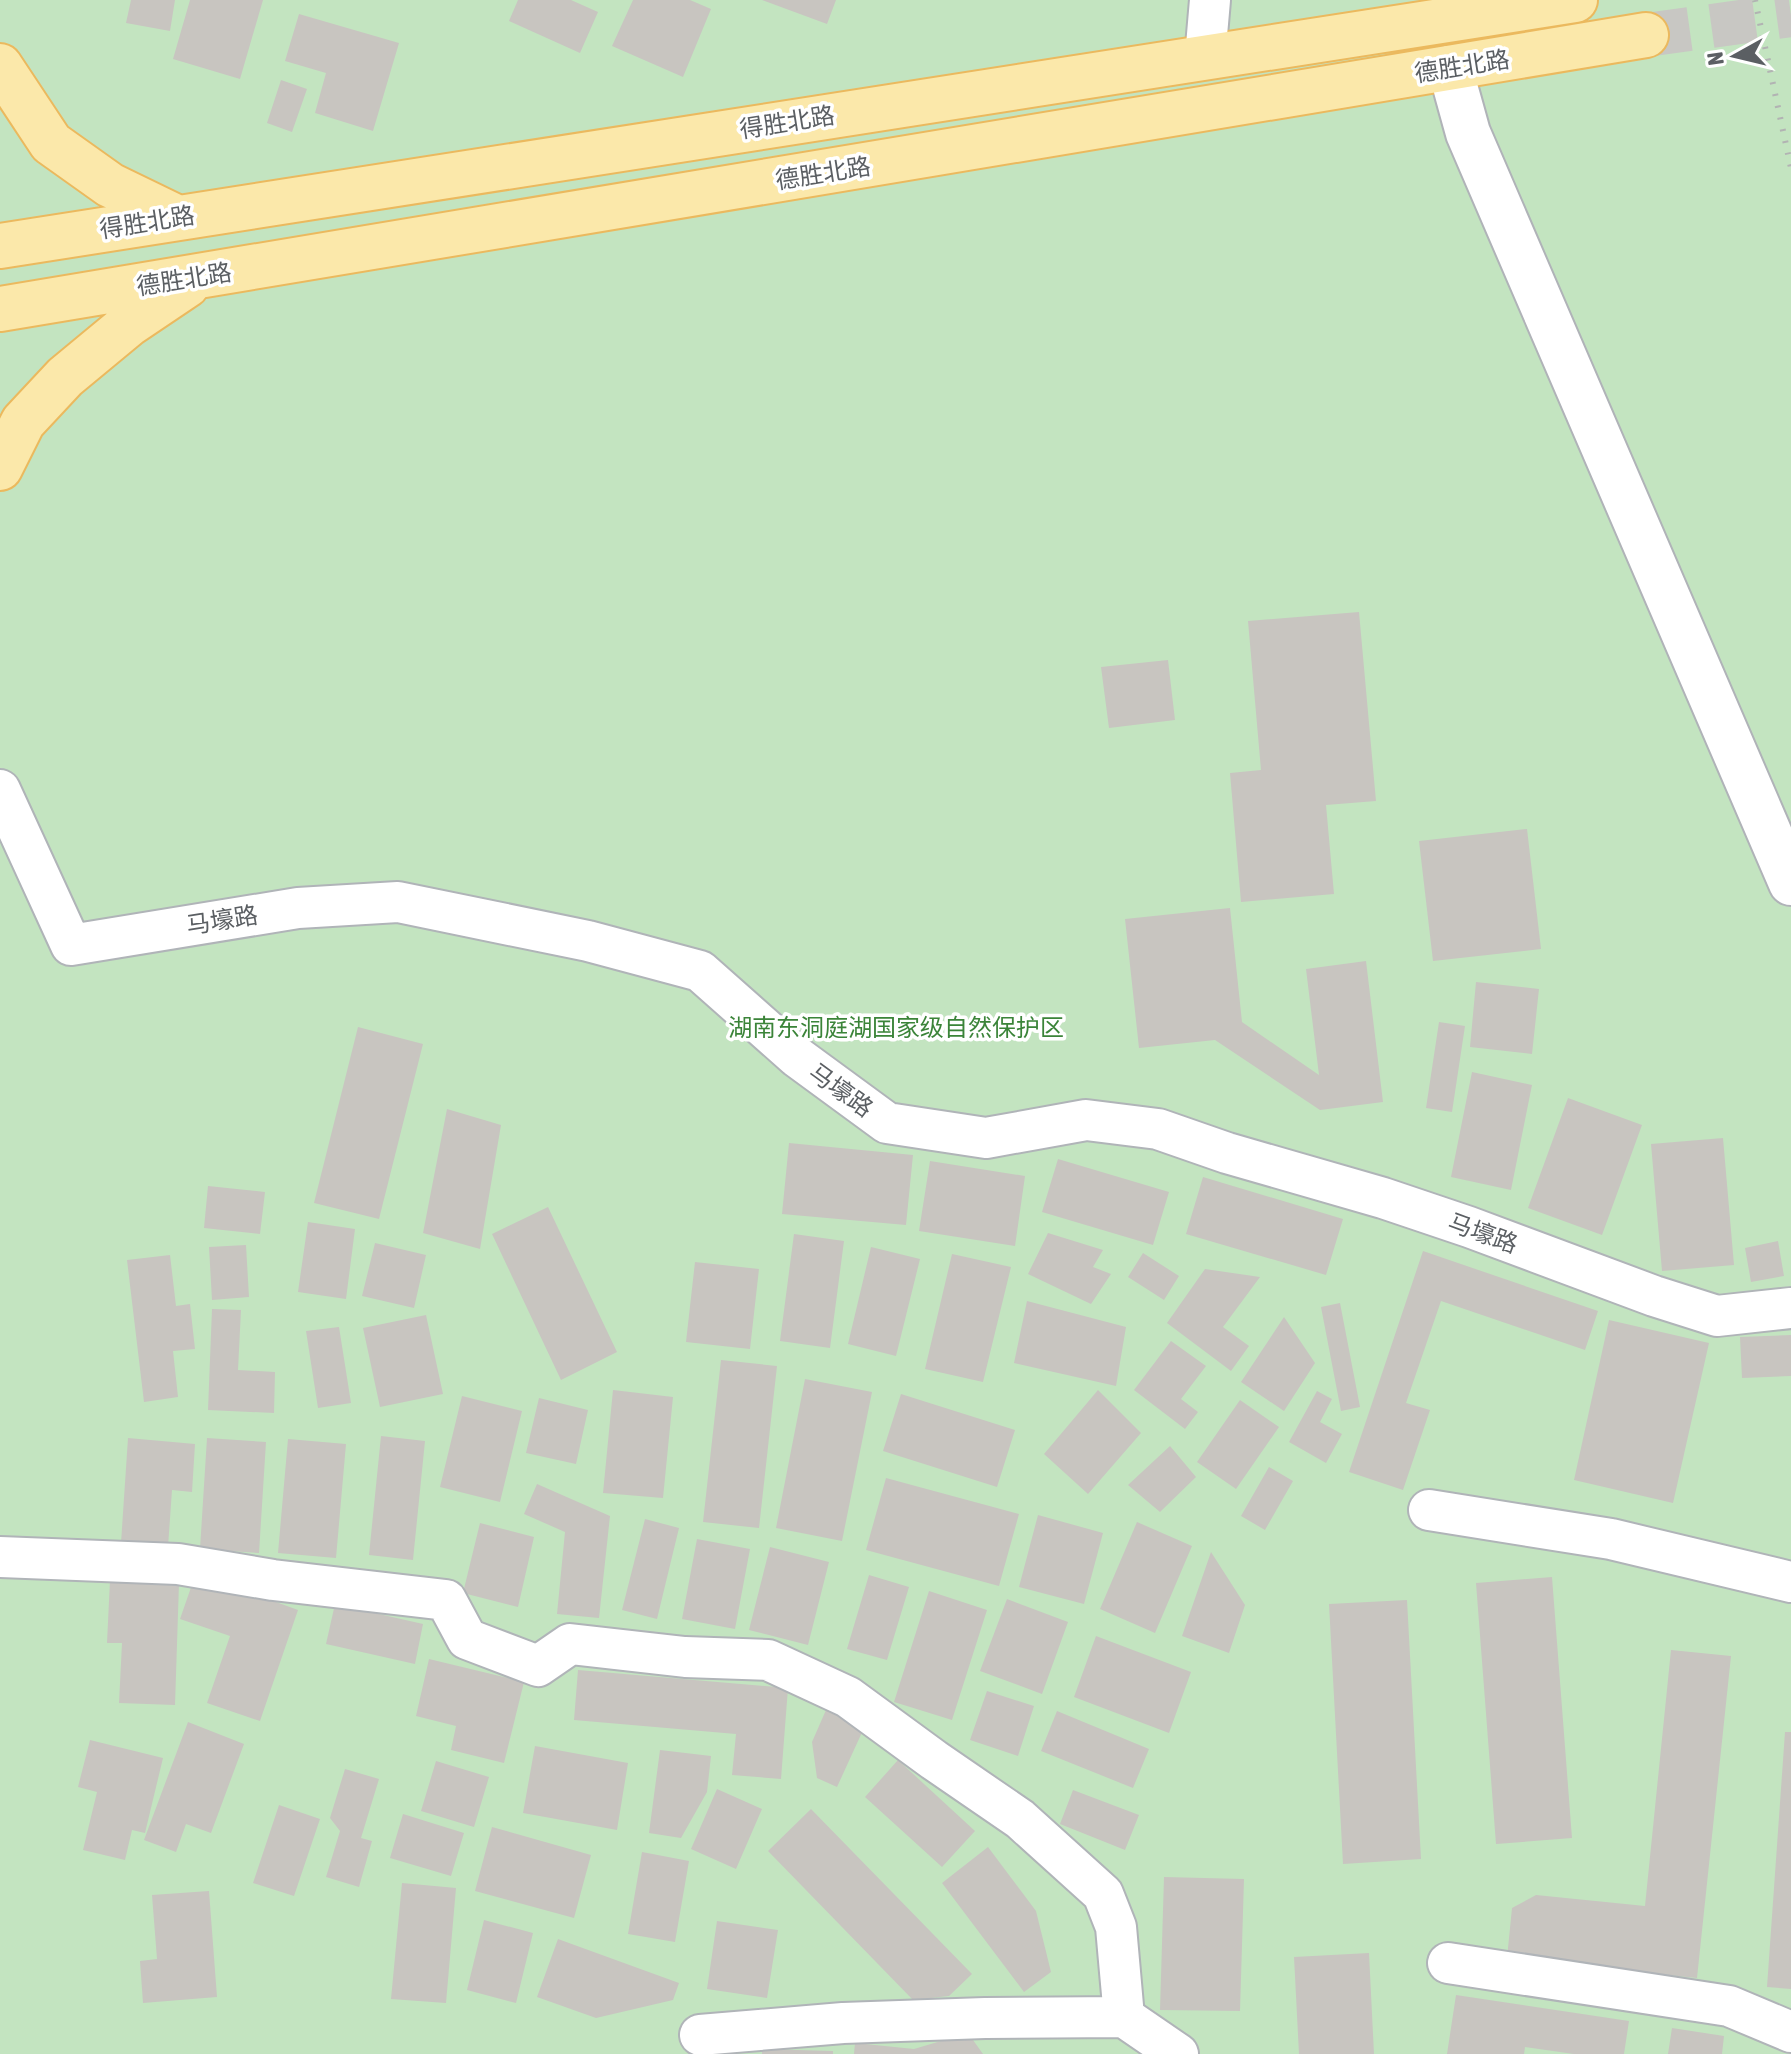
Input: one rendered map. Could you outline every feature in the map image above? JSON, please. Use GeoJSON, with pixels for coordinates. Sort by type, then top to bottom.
{"type":"FeatureCollection","features":[{"type":"Feature","properties":{"kind":"main road","name":"得胜北路"},"geometry":{"type":"LineString","coordinates":[[0,246],[1575,0]]}},
{"type":"Feature","properties":{"kind":"main road","name":"德胜北路"},"geometry":{"type":"LineString","coordinates":[[0,309],[1646,35]]}},
{"type":"Feature","properties":{"kind":"main road"},"geometry":{"type":"LineString","coordinates":[[0,66],[51,143],[110,185],[176,217]]}},
{"type":"Feature","properties":{"kind":"main road"},"geometry":{"type":"LineString","coordinates":[[0,468],[23,422],[65,377],[129,324],[197,277]]}},
{"type":"Feature","properties":{"kind":"street"},"geometry":{"type":"LineString","coordinates":[[1205,58],[1210,0]]}},
{"type":"Feature","properties":{"kind":"street"},"geometry":{"type":"LineString","coordinates":[[1450,68],[1468,133],[1791,883]]}},
{"type":"Feature","properties":{"kind":"street","name":"马壕路"},"geometry":{"type":"LineString","coordinates":[[0,790],[71,945],[298,908],[398,902],[588,941],[700,971],[797,1057],[887,1123],[986,1138],[1086,1120],[1158,1129],[1227,1153],[1383,1198],[1717,1316],[1791,1308]]}},
{"type":"Feature","properties":{"kind":"street"},"geometry":{"type":"LineString","coordinates":[[1429,1510],[1611,1539],[1791,1582]]}},
{"type":"Feature","properties":{"kind":"street"},"geometry":{"type":"LineString","coordinates":[[0,1557],[178,1564],[273,1580],[446,1600],[467,1639],[538,1666],[570,1644],[685,1657],[768,1660],[848,1697],[1020,1819],[1103,1894],[1116,1927],[1124,2017]]}},
{"type":"Feature","properties":{"kind":"street"},"geometry":{"type":"LineString","coordinates":[[1448,1963],[1729,2006],[1791,2032]]}},
{"type":"Feature","properties":{"kind":"street"},"geometry":{"type":"LineString","coordinates":[[700,2035],[843,2023],[1124,2017],[1178,2054]]}},
{"type":"Feature","properties":{"kind":"green space","name":"湖南东洞庭湖国家级自然保护区"},"geometry":{"type":"Polygon","coordinates":[[[0,0],[1791,0],[1791,2054],[0,2054],[0,0]]]}},
{"type":"Feature","properties":{"kind":"building"},"geometry":{"type":"Polygon","coordinates":[[[131,0],[175,0],[170,31],[126,23],[131,0]]]}},
{"type":"Feature","properties":{"kind":"building"},"geometry":{"type":"Polygon","coordinates":[[[190,0],[263,0],[240,79],[173,59],[190,0]]]}},
{"type":"Feature","properties":{"kind":"building"},"geometry":{"type":"Polygon","coordinates":[[[518,0],[571,0],[598,12],[580,53],[509,21],[518,0]]]}},
{"type":"Feature","properties":{"kind":"building"},"geometry":{"type":"Polygon","coordinates":[[[633,0],[690,0],[711,9],[683,77],[612,46],[633,0]]]}},
{"type":"Feature","properties":{"kind":"building"},"geometry":{"type":"Polygon","coordinates":[[[762,0],[836,0],[827,24],[762,0]]]}},
{"type":"Feature","properties":{"kind":"building"},"geometry":{"type":"Polygon","coordinates":[[[299,14],[399,43],[373,131],[315,113],[326,73],[285,61],[299,14]]]}},
{"type":"Feature","properties":{"kind":"building"},"geometry":{"type":"Polygon","coordinates":[[[281,80],[307,89],[292,132],[267,123],[281,80]]]}},
{"type":"Feature","properties":{"kind":"building"},"geometry":{"type":"Polygon","coordinates":[[[1359,612],[1376,801],[1326,805],[1334,894],[1241,902],[1230,773],[1261,770],[1248,621],[1359,612]]]}},
{"type":"Feature","properties":{"kind":"building"},"geometry":{"type":"Polygon","coordinates":[[[1168,660],[1175,720],[1109,728],[1101,667],[1168,660]]]}},
{"type":"Feature","properties":{"kind":"building"},"geometry":{"type":"Polygon","coordinates":[[[1527,829],[1541,949],[1433,961],[1419,841],[1527,829]]]}},
{"type":"Feature","properties":{"kind":"building"},"geometry":{"type":"Polygon","coordinates":[[[1230,908],[1242,1022],[1319,1075],[1306,969],[1366,961],[1383,1102],[1320,1110],[1215,1040],[1139,1048],[1125,919],[1230,908]]]}},
{"type":"Feature","properties":{"kind":"building"},"geometry":{"type":"Polygon","coordinates":[[[1476,982],[1539,989],[1532,1054],[1470,1047],[1476,982]]]}},
{"type":"Feature","properties":{"kind":"building"},"geometry":{"type":"Polygon","coordinates":[[[1439,1022],[1465,1026],[1452,1112],[1426,1108],[1439,1022]]]}},
{"type":"Feature","properties":{"kind":"building"},"geometry":{"type":"Polygon","coordinates":[[[358,1027],[423,1044],[379,1219],[314,1203],[358,1027]]]}},
{"type":"Feature","properties":{"kind":"building"},"geometry":{"type":"Polygon","coordinates":[[[1472,1072],[1532,1085],[1511,1190],[1451,1177],[1472,1072]]]}},
{"type":"Feature","properties":{"kind":"building"},"geometry":{"type":"Polygon","coordinates":[[[1568,1098],[1642,1125],[1602,1235],[1528,1208],[1568,1098]]]}},
{"type":"Feature","properties":{"kind":"building"},"geometry":{"type":"Polygon","coordinates":[[[447,1109],[501,1125],[480,1249],[423,1233],[447,1109]]]}},
{"type":"Feature","properties":{"kind":"building"},"geometry":{"type":"Polygon","coordinates":[[[1723,1138],[1734,1265],[1662,1271],[1651,1144],[1723,1138]]]}},
{"type":"Feature","properties":{"kind":"building"},"geometry":{"type":"Polygon","coordinates":[[[789,1143],[913,1155],[906,1225],[782,1214],[789,1143]]]}},
{"type":"Feature","properties":{"kind":"building"},"geometry":{"type":"Polygon","coordinates":[[[1058,1159],[1169,1192],[1153,1245],[1042,1212],[1058,1159]]]}},
{"type":"Feature","properties":{"kind":"building"},"geometry":{"type":"Polygon","coordinates":[[[930,1161],[1025,1176],[1015,1246],[919,1231],[930,1161]]]}},
{"type":"Feature","properties":{"kind":"building"},"geometry":{"type":"Polygon","coordinates":[[[1203,1177],[1343,1219],[1326,1275],[1186,1234],[1203,1177]]]}},
{"type":"Feature","properties":{"kind":"building"},"geometry":{"type":"Polygon","coordinates":[[[208,1186],[265,1192],[260,1234],[204,1228],[208,1186]]]}},
{"type":"Feature","properties":{"kind":"building"},"geometry":{"type":"Polygon","coordinates":[[[548,1207],[617,1352],[561,1380],[492,1234],[548,1207]]]}},
{"type":"Feature","properties":{"kind":"building"},"geometry":{"type":"Polygon","coordinates":[[[308,1222],[355,1229],[346,1299],[298,1292],[308,1222]]]}},
{"type":"Feature","properties":{"kind":"building"},"geometry":{"type":"Polygon","coordinates":[[[1048,1233],[1103,1250],[1093,1267],[1111,1274],[1091,1304],[1028,1274],[1048,1233]]]}},
{"type":"Feature","properties":{"kind":"building"},"geometry":{"type":"Polygon","coordinates":[[[794,1234],[844,1241],[830,1348],[780,1341],[794,1234]]]}},
{"type":"Feature","properties":{"kind":"building"},"geometry":{"type":"Polygon","coordinates":[[[1778,1241],[1784,1276],[1751,1282],[1745,1248],[1778,1241]]]}},
{"type":"Feature","properties":{"kind":"building"},"geometry":{"type":"Polygon","coordinates":[[[375,1243],[426,1255],[414,1308],[362,1296],[375,1243]]]}},
{"type":"Feature","properties":{"kind":"building"},"geometry":{"type":"Polygon","coordinates":[[[246,1245],[249,1297],[212,1300],[209,1247],[246,1245]]]}},
{"type":"Feature","properties":{"kind":"building"},"geometry":{"type":"Polygon","coordinates":[[[871,1247],[920,1259],[896,1356],[848,1344],[871,1247]]]}},
{"type":"Feature","properties":{"kind":"building"},"geometry":{"type":"Polygon","coordinates":[[[1423,1251],[1598,1311],[1585,1350],[1441,1301],[1406,1403],[1430,1410],[1403,1490],[1349,1472],[1423,1251]]]}},
{"type":"Feature","properties":{"kind":"building"},"geometry":{"type":"Polygon","coordinates":[[[1143,1253],[1179,1276],[1164,1300],[1128,1277],[1143,1253]]]}},
{"type":"Feature","properties":{"kind":"building"},"geometry":{"type":"Polygon","coordinates":[[[952,1254],[1011,1267],[983,1382],[925,1369],[952,1254]]]}},
{"type":"Feature","properties":{"kind":"building"},"geometry":{"type":"Polygon","coordinates":[[[170,1255],[176,1306],[190,1304],[195,1349],[173,1351],[178,1397],[144,1402],[127,1260],[170,1255]]]}},
{"type":"Feature","properties":{"kind":"building"},"geometry":{"type":"Polygon","coordinates":[[[695,1262],[759,1269],[750,1349],[686,1342],[695,1262]]]}},
{"type":"Feature","properties":{"kind":"building"},"geometry":{"type":"Polygon","coordinates":[[[1205,1269],[1260,1277],[1223,1327],[1249,1346],[1231,1371],[1167,1323],[1205,1269]]]}},
{"type":"Feature","properties":{"kind":"building"},"geometry":{"type":"Polygon","coordinates":[[[1027,1301],[1126,1327],[1116,1386],[1014,1363],[1027,1301]]]}},
{"type":"Feature","properties":{"kind":"building"},"geometry":{"type":"Polygon","coordinates":[[[1340,1303],[1360,1407],[1341,1411],[1321,1307],[1340,1303]]]}},
{"type":"Feature","properties":{"kind":"building"},"geometry":{"type":"Polygon","coordinates":[[[212,1309],[241,1310],[238,1370],[275,1372],[274,1413],[208,1410],[212,1309]]]}},
{"type":"Feature","properties":{"kind":"building"},"geometry":{"type":"Polygon","coordinates":[[[426,1315],[443,1394],[380,1407],[363,1328],[426,1315]]]}},
{"type":"Feature","properties":{"kind":"building"},"geometry":{"type":"Polygon","coordinates":[[[1284,1317],[1315,1363],[1284,1411],[1241,1382],[1284,1317]]]}},
{"type":"Feature","properties":{"kind":"building"},"geometry":{"type":"Polygon","coordinates":[[[1609,1320],[1709,1343],[1673,1503],[1574,1480],[1609,1320]]]}},
{"type":"Feature","properties":{"kind":"building"},"geometry":{"type":"Polygon","coordinates":[[[339,1327],[351,1403],[318,1408],[306,1331],[339,1327]]]}},
{"type":"Feature","properties":{"kind":"building"},"geometry":{"type":"Polygon","coordinates":[[[1791,1335],[1791,1376],[1742,1378],[1740,1337],[1791,1335]]]}},
{"type":"Feature","properties":{"kind":"building"},"geometry":{"type":"Polygon","coordinates":[[[1171,1341],[1206,1366],[1181,1399],[1198,1412],[1185,1429],[1134,1390],[1171,1341]]]}},
{"type":"Feature","properties":{"kind":"building"},"geometry":{"type":"Polygon","coordinates":[[[721,1360],[777,1366],[759,1528],[703,1522],[721,1360]]]}},
{"type":"Feature","properties":{"kind":"building"},"geometry":{"type":"Polygon","coordinates":[[[805,1379],[872,1392],[842,1541],[776,1528],[805,1379]]]}},
{"type":"Feature","properties":{"kind":"building"},"geometry":{"type":"Polygon","coordinates":[[[613,1390],[673,1397],[663,1498],[603,1493],[613,1390]]]}},
{"type":"Feature","properties":{"kind":"building"},"geometry":{"type":"Polygon","coordinates":[[[1098,1390],[1141,1433],[1088,1494],[1044,1454],[1098,1390]]]}},
{"type":"Feature","properties":{"kind":"building"},"geometry":{"type":"Polygon","coordinates":[[[1317,1391],[1332,1399],[1320,1422],[1342,1434],[1326,1463],[1289,1442],[1317,1391]]]}},
{"type":"Feature","properties":{"kind":"building"},"geometry":{"type":"Polygon","coordinates":[[[901,1394],[1015,1430],[997,1487],[883,1451],[901,1394]]]}},
{"type":"Feature","properties":{"kind":"building"},"geometry":{"type":"Polygon","coordinates":[[[462,1396],[522,1411],[500,1502],[440,1487],[462,1396]]]}},
{"type":"Feature","properties":{"kind":"building"},"geometry":{"type":"Polygon","coordinates":[[[539,1398],[588,1410],[576,1464],[526,1453],[539,1398]]]}},
{"type":"Feature","properties":{"kind":"building"},"geometry":{"type":"Polygon","coordinates":[[[1240,1400],[1279,1427],[1236,1489],[1197,1462],[1240,1400]]]}},
{"type":"Feature","properties":{"kind":"building"},"geometry":{"type":"Polygon","coordinates":[[[381,1436],[425,1441],[413,1560],[369,1555],[381,1436]]]}},
{"type":"Feature","properties":{"kind":"building"},"geometry":{"type":"Polygon","coordinates":[[[128,1438],[195,1444],[192,1492],[172,1490],[168,1547],[121,1543],[128,1438]]]}},
{"type":"Feature","properties":{"kind":"building"},"geometry":{"type":"Polygon","coordinates":[[[207,1438],[266,1442],[259,1553],[200,1549],[207,1438]]]}},
{"type":"Feature","properties":{"kind":"building"},"geometry":{"type":"Polygon","coordinates":[[[288,1439],[346,1444],[336,1558],[278,1553],[288,1439]]]}},
{"type":"Feature","properties":{"kind":"building"},"geometry":{"type":"Polygon","coordinates":[[[1170,1446],[1196,1477],[1160,1512],[1128,1485],[1170,1446]]]}},
{"type":"Feature","properties":{"kind":"building"},"geometry":{"type":"Polygon","coordinates":[[[1269,1467],[1293,1481],[1265,1530],[1241,1516],[1269,1467]]]}},
{"type":"Feature","properties":{"kind":"building"},"geometry":{"type":"Polygon","coordinates":[[[886,1478],[1019,1514],[999,1586],[866,1550],[886,1478]]]}},
{"type":"Feature","properties":{"kind":"building"},"geometry":{"type":"Polygon","coordinates":[[[537,1484],[610,1516],[599,1618],[557,1614],[565,1532],[524,1514],[537,1484]]]}},
{"type":"Feature","properties":{"kind":"building"},"geometry":{"type":"Polygon","coordinates":[[[1038,1515],[1103,1533],[1084,1604],[1019,1587],[1038,1515]]]}},
{"type":"Feature","properties":{"kind":"building"},"geometry":{"type":"Polygon","coordinates":[[[645,1519],[679,1528],[657,1619],[622,1610],[645,1519]]]}},
{"type":"Feature","properties":{"kind":"building"},"geometry":{"type":"Polygon","coordinates":[[[1137,1522],[1192,1546],[1155,1633],[1100,1609],[1137,1522]]]}},
{"type":"Feature","properties":{"kind":"building"},"geometry":{"type":"Polygon","coordinates":[[[480,1523],[534,1537],[518,1607],[463,1593],[480,1523]]]}},
{"type":"Feature","properties":{"kind":"building"},"geometry":{"type":"Polygon","coordinates":[[[697,1539],[750,1549],[735,1629],[682,1619],[697,1539]]]}},
{"type":"Feature","properties":{"kind":"building"},"geometry":{"type":"Polygon","coordinates":[[[770,1547],[829,1562],[808,1645],[749,1630],[770,1547]]]}},
{"type":"Feature","properties":{"kind":"building"},"geometry":{"type":"Polygon","coordinates":[[[1211,1552],[1245,1605],[1229,1653],[1182,1636],[1211,1552]]]}},
{"type":"Feature","properties":{"kind":"building"},"geometry":{"type":"Polygon","coordinates":[[[196,1573],[298,1610],[260,1721],[207,1703],[230,1636],[180,1619],[196,1573]]]}},
{"type":"Feature","properties":{"kind":"building"},"geometry":{"type":"Polygon","coordinates":[[[869,1575],[909,1587],[887,1660],[847,1649],[869,1575]]]}},
{"type":"Feature","properties":{"kind":"building"},"geometry":{"type":"Polygon","coordinates":[[[1552,1577],[1572,1838],[1496,1844],[1476,1583],[1552,1577]]]}},
{"type":"Feature","properties":{"kind":"building"},"geometry":{"type":"Polygon","coordinates":[[[110,1580],[179,1583],[175,1705],[119,1703],[122,1643],[107,1643],[110,1580]]]}},
{"type":"Feature","properties":{"kind":"building"},"geometry":{"type":"Polygon","coordinates":[[[929,1591],[987,1610],[952,1720],[894,1702],[929,1591]]]}},
{"type":"Feature","properties":{"kind":"building"},"geometry":{"type":"Polygon","coordinates":[[[1007,1599],[1068,1622],[1042,1694],[980,1671],[1007,1599]]]}},
{"type":"Feature","properties":{"kind":"building"},"geometry":{"type":"Polygon","coordinates":[[[1407,1600],[1421,1859],[1343,1864],[1329,1604],[1407,1600]]]}},
{"type":"Feature","properties":{"kind":"building"},"geometry":{"type":"Polygon","coordinates":[[[335,1604],[423,1624],[415,1664],[326,1644],[335,1604]]]}},
{"type":"Feature","properties":{"kind":"building"},"geometry":{"type":"Polygon","coordinates":[[[1096,1636],[1191,1672],[1169,1733],[1074,1697],[1096,1636]]]}},
{"type":"Feature","properties":{"kind":"building"},"geometry":{"type":"Polygon","coordinates":[[[1671,1650],[1731,1656],[1697,1978],[1507,1958],[1512,1908],[1536,1895],[1645,1906],[1671,1650]]]}},
{"type":"Feature","properties":{"kind":"building"},"geometry":{"type":"Polygon","coordinates":[[[429,1659],[524,1682],[504,1763],[451,1750],[456,1726],[416,1716],[429,1659]]]}},
{"type":"Feature","properties":{"kind":"building"},"geometry":{"type":"Polygon","coordinates":[[[578,1670],[788,1688],[781,1779],[732,1775],[736,1734],[574,1720],[578,1670]]]}},
{"type":"Feature","properties":{"kind":"building"},"geometry":{"type":"Polygon","coordinates":[[[987,1691],[1034,1706],[1018,1756],[970,1740],[987,1691]]]}},
{"type":"Feature","properties":{"kind":"building"},"geometry":{"type":"Polygon","coordinates":[[[826,1710],[864,1728],[837,1787],[817,1778],[812,1742],[826,1710]]]}},
{"type":"Feature","properties":{"kind":"building"},"geometry":{"type":"Polygon","coordinates":[[[1057,1711],[1149,1749],[1133,1788],[1041,1751],[1057,1711]]]}},
{"type":"Feature","properties":{"kind":"building"},"geometry":{"type":"Polygon","coordinates":[[[188,1722],[244,1744],[211,1833],[186,1824],[176,1852],[144,1840],[188,1722]]]}},
{"type":"Feature","properties":{"kind":"building"},"geometry":{"type":"Polygon","coordinates":[[[1785,1732],[1791,1732],[1791,1989],[1767,1987],[1785,1732]]]}},
{"type":"Feature","properties":{"kind":"building"},"geometry":{"type":"Polygon","coordinates":[[[90,1740],[163,1758],[145,1833],[132,1830],[125,1860],[83,1850],[97,1792],[78,1787],[90,1740]]]}},
{"type":"Feature","properties":{"kind":"building"},"geometry":{"type":"Polygon","coordinates":[[[535,1746],[628,1763],[617,1830],[523,1813],[535,1746]]]}},
{"type":"Feature","properties":{"kind":"building"},"geometry":{"type":"Polygon","coordinates":[[[660,1750],[711,1756],[707,1792],[681,1838],[649,1833],[660,1750]]]}},
{"type":"Feature","properties":{"kind":"building"},"geometry":{"type":"Polygon","coordinates":[[[898,1760],[975,1831],[942,1867],[865,1797],[898,1760]]]}},
{"type":"Feature","properties":{"kind":"building"},"geometry":{"type":"Polygon","coordinates":[[[436,1761],[489,1777],[474,1827],[421,1811],[436,1761]]]}},
{"type":"Feature","properties":{"kind":"building"},"geometry":{"type":"Polygon","coordinates":[[[345,1769],[379,1779],[361,1838],[372,1841],[359,1887],[326,1877],[340,1831],[330,1818],[345,1769]]]}},
{"type":"Feature","properties":{"kind":"building"},"geometry":{"type":"Polygon","coordinates":[[[717,1789],[762,1809],[736,1869],[691,1849],[717,1789]]]}},
{"type":"Feature","properties":{"kind":"building"},"geometry":{"type":"Polygon","coordinates":[[[1073,1790],[1139,1815],[1125,1850],[1060,1824],[1073,1790]]]}},
{"type":"Feature","properties":{"kind":"building"},"geometry":{"type":"Polygon","coordinates":[[[279,1805],[320,1819],[294,1896],[253,1883],[279,1805]]]}},
{"type":"Feature","properties":{"kind":"building"},"geometry":{"type":"Polygon","coordinates":[[[811,1809],[972,1974],[949,1996],[913,2000],[768,1851],[811,1809]]]}},
{"type":"Feature","properties":{"kind":"building"},"geometry":{"type":"Polygon","coordinates":[[[403,1814],[464,1833],[451,1876],[390,1858],[403,1814]]]}},
{"type":"Feature","properties":{"kind":"building"},"geometry":{"type":"Polygon","coordinates":[[[492,1827],[591,1855],[574,1918],[475,1891],[492,1827]]]}},
{"type":"Feature","properties":{"kind":"building"},"geometry":{"type":"Polygon","coordinates":[[[988,1847],[1036,1911],[1051,1972],[1024,1992],[942,1883],[988,1847]]]}},
{"type":"Feature","properties":{"kind":"building"},"geometry":{"type":"Polygon","coordinates":[[[642,1852],[689,1861],[675,1942],[628,1934],[642,1852]]]}},
{"type":"Feature","properties":{"kind":"building"},"geometry":{"type":"Polygon","coordinates":[[[1164,1877],[1244,1879],[1240,2011],[1160,2010],[1164,1877]]]}},
{"type":"Feature","properties":{"kind":"building"},"geometry":{"type":"Polygon","coordinates":[[[402,1883],[456,1888],[446,2003],[391,1999],[402,1883]]]}},
{"type":"Feature","properties":{"kind":"building"},"geometry":{"type":"Polygon","coordinates":[[[209,1891],[217,1997],[143,2003],[140,1961],[157,1959],[152,1895],[209,1891]]]}},
{"type":"Feature","properties":{"kind":"building"},"geometry":{"type":"Polygon","coordinates":[[[484,1920],[533,1933],[516,2003],[467,1990],[484,1920]]]}},
{"type":"Feature","properties":{"kind":"building"},"geometry":{"type":"Polygon","coordinates":[[[717,1921],[778,1930],[767,1998],[707,1989],[717,1921]]]}},
{"type":"Feature","properties":{"kind":"building"},"geometry":{"type":"Polygon","coordinates":[[[558,1939],[679,1983],[673,2000],[596,2018],[537,1997],[558,1939]]]}},
{"type":"Feature","properties":{"kind":"building"},"geometry":{"type":"Polygon","coordinates":[[[1369,1953],[1374,2054],[1299,2054],[1294,1957],[1369,1953]]]}},
{"type":"Feature","properties":{"kind":"building"},"geometry":{"type":"Polygon","coordinates":[[[1456,1995],[1629,2021],[1624,2054],[1574,2054],[1525,2047],[1524,2054],[1447,2054],[1456,1995]]]}},
{"type":"Feature","properties":{"kind":"building"},"geometry":{"type":"Polygon","coordinates":[[[1672,2028],[1724,2036],[1722,2054],[1668,2054],[1672,2028]]]}},
{"type":"Feature","properties":{"kind":"building"},"geometry":{"type":"Polygon","coordinates":[[[968,2033],[983,2054],[854,2054],[855,2043],[914,2049],[968,2033]]]}},
{"type":"Feature","properties":{"kind":"building"},"geometry":{"type":"Polygon","coordinates":[[[762,2049],[833,2051],[833,2054],[762,2054],[762,2049]]]}},
{"type":"Feature","properties":{"kind":"tunnel"},"geometry":{"type":"LineString","coordinates":[[1646,35],[1791,15]]}},
{"type":"Feature","properties":{"kind":"railway"},"geometry":{"type":"LineString","coordinates":[[1755,0],[1791,168]]}}]}
